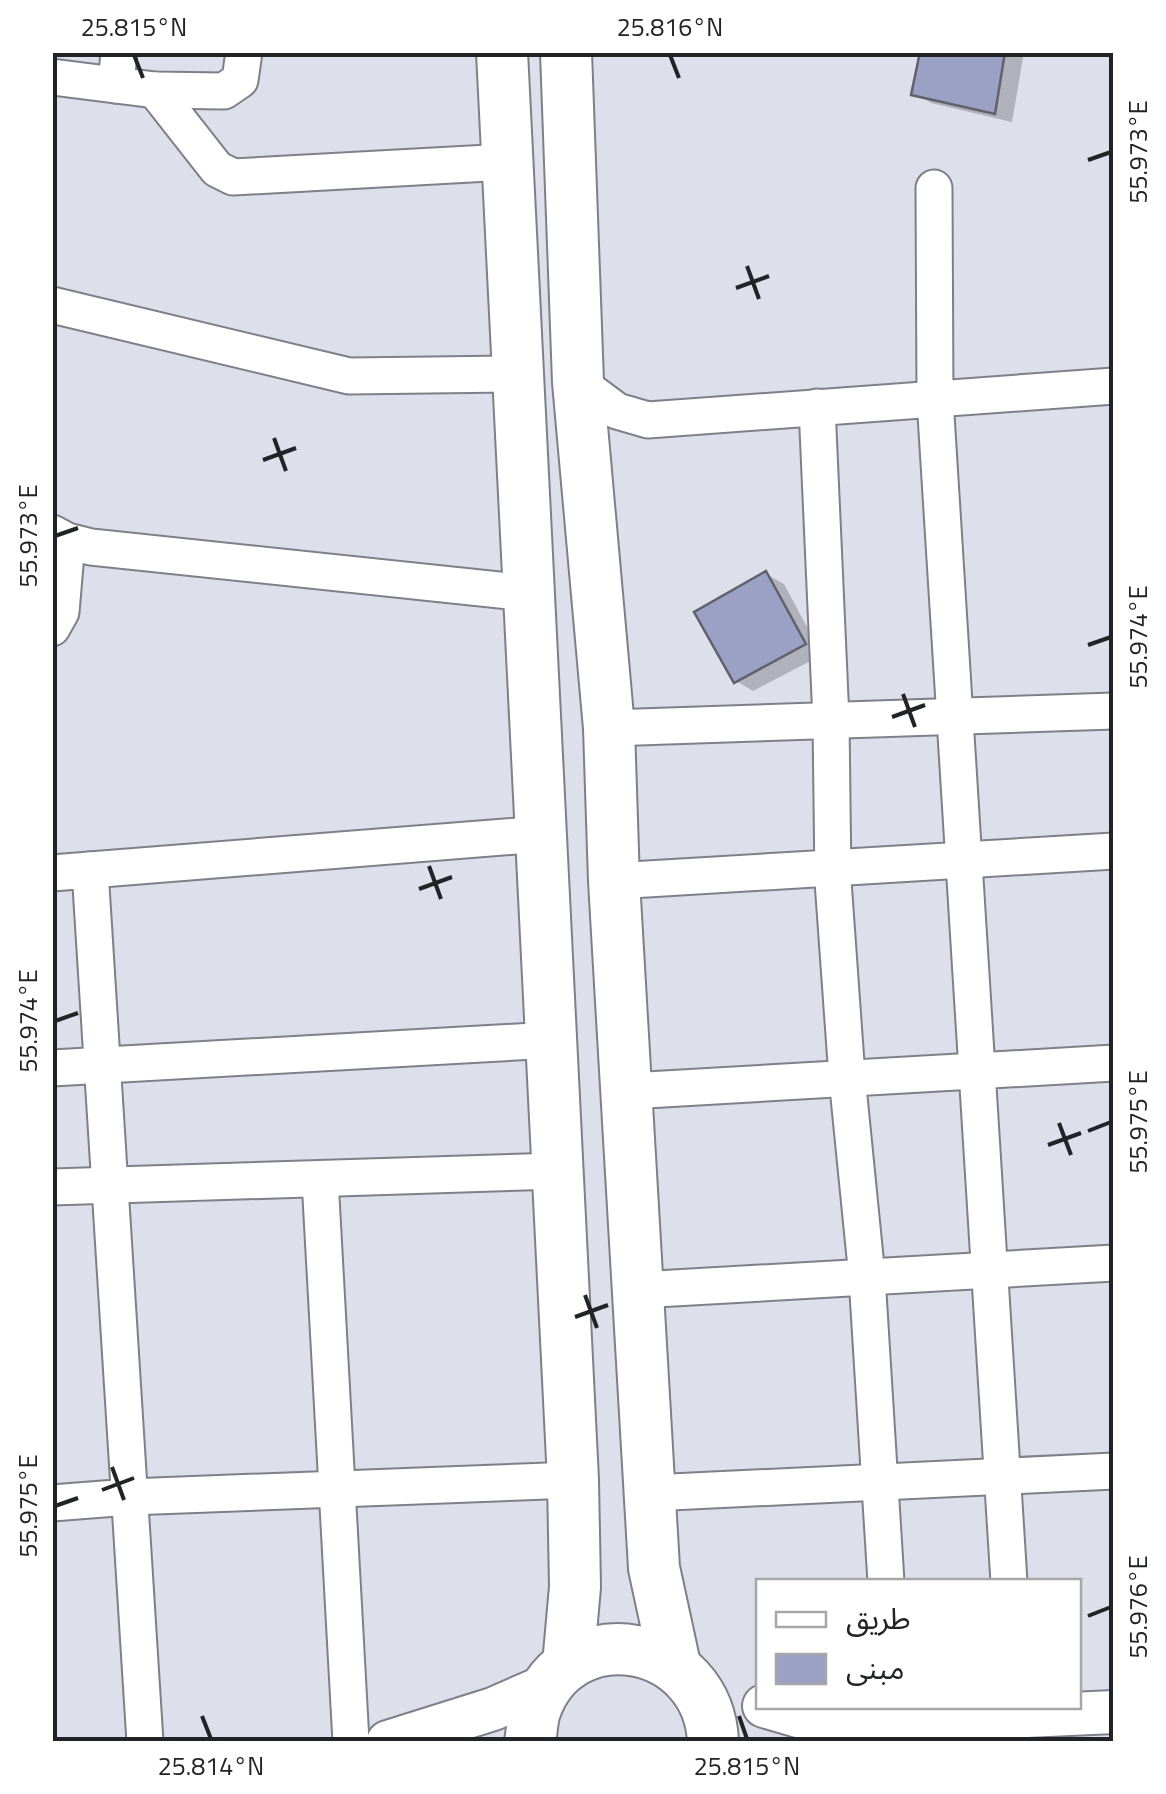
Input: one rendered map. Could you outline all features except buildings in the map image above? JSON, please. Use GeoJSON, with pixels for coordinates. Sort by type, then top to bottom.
{"type":"FeatureCollection","features":[{"type":"Feature","properties":{"kind":"main road"},"geometry":{"type":"LineString","coordinates":[[502,52],[559,1171],[575,1587],[558,1675],[534,1712],[530,1742]]}},
{"type":"Feature","properties":{"kind":"main road"},"geometry":{"type":"LineString","coordinates":[[566,52],[578,382],[608,728],[654,1568],[685,1675],[708,1710],[712,1742]]}},
{"type":"Feature","properties":{"kind":"main road"},"geometry":{"type":"LineString","coordinates":[[558,1675],[593,1652],[621,1648],[649,1652],[685,1675]]}},
{"type":"Feature","properties":{"kind":"street"},"geometry":{"type":"LineString","coordinates":[[155,90],[224,92],[240,80],[244,52]]}},
{"type":"Feature","properties":{"kind":"street"},"geometry":{"type":"LineString","coordinates":[[52,77],[118,69],[155,90],[217,169],[232,176],[507,162]]}},
{"type":"Feature","properties":{"kind":"street"},"geometry":{"type":"LineString","coordinates":[[934,188],[935,399],[1009,1579]]}},
{"type":"Feature","properties":{"kind":"street"},"geometry":{"type":"LineString","coordinates":[[52,305],[349,376],[517,374]]}},
{"type":"Feature","properties":{"kind":"street"},"geometry":{"type":"LineString","coordinates":[[578,382],[617,410],[648,420]]}},
{"type":"Feature","properties":{"kind":"street"},"geometry":{"type":"LineString","coordinates":[[584,463],[613,437],[648,420],[1114,386]]}},
{"type":"Feature","properties":{"kind":"street"},"geometry":{"type":"LineString","coordinates":[[817,407],[831,720],[833,867],[847,1078],[867,1276],[886,1579]]}},
{"type":"Feature","properties":{"kind":"street"},"geometry":{"type":"LineString","coordinates":[[52,628],[61,612],[60,537],[91,547],[527,593]]}},
{"type":"Feature","properties":{"kind":"street"},"geometry":{"type":"LineString","coordinates":[[608,728],[1114,711]]}},
{"type":"Feature","properties":{"kind":"street"},"geometry":{"type":"LineString","coordinates":[[52,873],[542,834]]}},
{"type":"Feature","properties":{"kind":"street"},"geometry":{"type":"LineString","coordinates":[[614,881],[1114,851]]}},
{"type":"Feature","properties":{"kind":"street"},"geometry":{"type":"LineString","coordinates":[[90,870],[145,1742]]}},
{"type":"Feature","properties":{"kind":"street"},"geometry":{"type":"LineString","coordinates":[[52,1068],[552,1040]]}},
{"type":"Feature","properties":{"kind":"street"},"geometry":{"type":"LineString","coordinates":[[629,1091],[1114,1063]]}},
{"type":"Feature","properties":{"kind":"street"},"geometry":{"type":"LineString","coordinates":[[52,1187],[559,1171]]}},
{"type":"Feature","properties":{"kind":"street"},"geometry":{"type":"LineString","coordinates":[[320,1179],[351,1742]]}},
{"type":"Feature","properties":{"kind":"street"},"geometry":{"type":"LineString","coordinates":[[638,1290],[1114,1263]]}},
{"type":"Feature","properties":{"kind":"street"},"geometry":{"type":"LineString","coordinates":[[650,1493],[1114,1471]]}},
{"type":"Feature","properties":{"kind":"street"},"geometry":{"type":"LineString","coordinates":[[52,1503],[573,1480]]}},
{"type":"Feature","properties":{"kind":"street"},"geometry":{"type":"LineString","coordinates":[[388,1742],[494,1709],[558,1675]]}},
{"type":"Feature","properties":{"kind":"street"},"geometry":{"type":"LineString","coordinates":[[685,1675],[756,1704]]}},
{"type":"Feature","properties":{"kind":"street"},"geometry":{"type":"LineString","coordinates":[[767,1709],[812,1733],[895,1723],[1018,1722],[1114,1712]]}}]}
